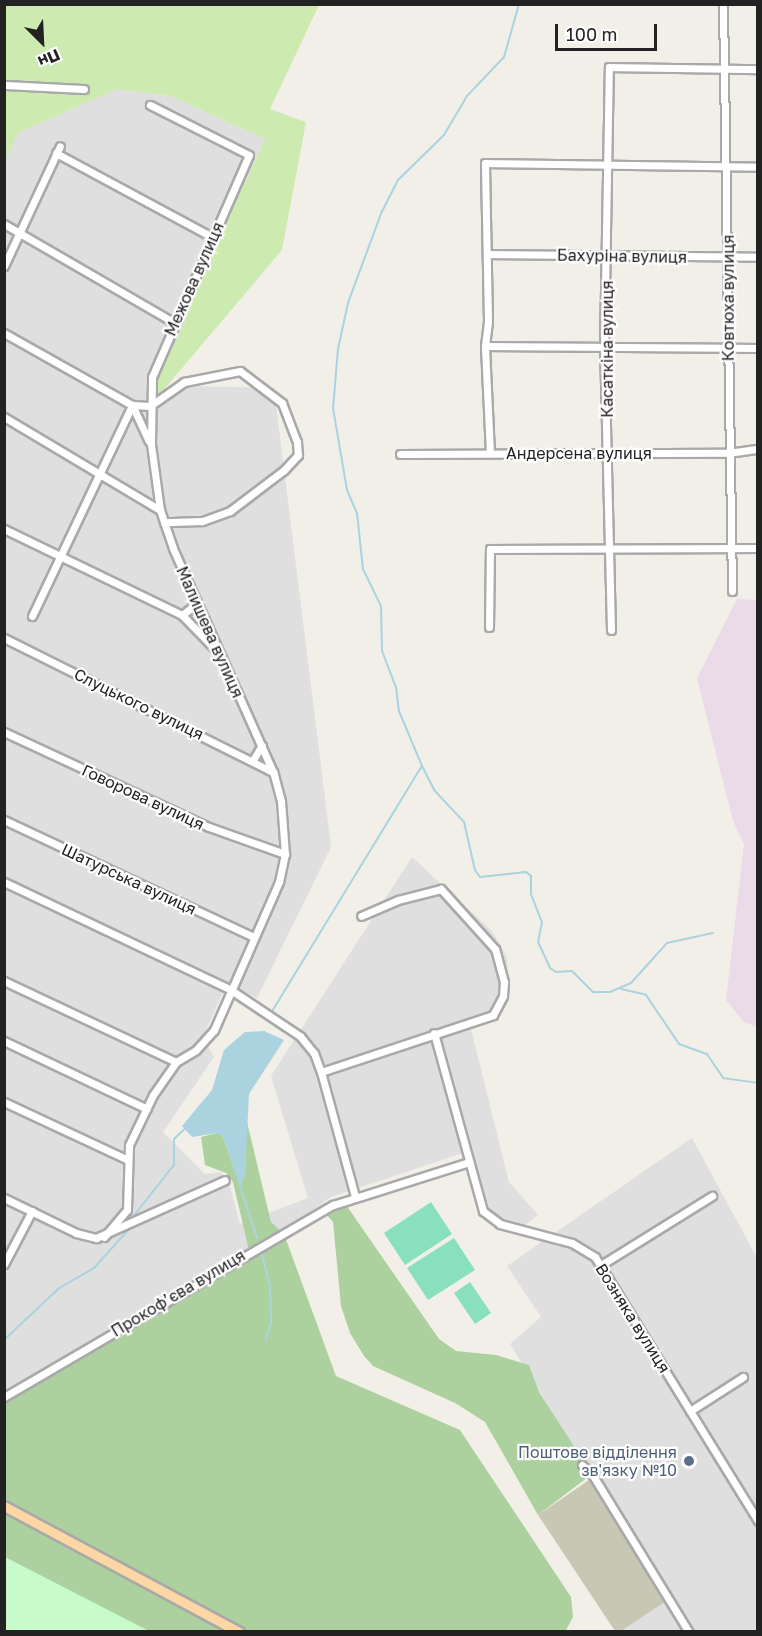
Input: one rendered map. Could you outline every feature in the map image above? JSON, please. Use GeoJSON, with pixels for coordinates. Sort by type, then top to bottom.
{"type":"FeatureCollection","features":[{"type":"Feature","properties":{"kind":"main road"},"geometry":{"type":"LineString","coordinates":[[4,1506],[239,1632]]}},
{"type":"Feature","properties":{"kind":"street","name":"Ковтюха вулиця"},"geometry":{"type":"LineString","coordinates":[[723,4],[724,167],[729,257],[728,453],[732,591]]}},
{"type":"Feature","properties":{"kind":"street","name":"Касаткіна вулиця"},"geometry":{"type":"LineString","coordinates":[[611,630],[604,347],[609,67],[724,68]]}},
{"type":"Feature","properties":{"kind":"street"},"geometry":{"type":"LineString","coordinates":[[724,68],[758,69]]}},
{"type":"Feature","properties":{"kind":"street"},"geometry":{"type":"LineString","coordinates":[[4,85],[84,89]]}},
{"type":"Feature","properties":{"kind":"street","name":"Межова вулиця"},"geometry":{"type":"LineString","coordinates":[[150,105],[249,155],[173,322],[152,377],[150,406]]}},
{"type":"Feature","properties":{"kind":"street"},"geometry":{"type":"LineString","coordinates":[[4,266],[58,149],[212,237]]}},
{"type":"Feature","properties":{"kind":"street"},"geometry":{"type":"LineString","coordinates":[[490,453],[485,346],[487,254],[485,163],[758,167]]}},
{"type":"Feature","properties":{"kind":"street"},"geometry":{"type":"LineString","coordinates":[[4,224],[173,322]]}},
{"type":"Feature","properties":{"kind":"street","name":"Бахуріна вулиця"},"geometry":{"type":"LineString","coordinates":[[487,254],[758,257]]}},
{"type":"Feature","properties":{"kind":"street"},"geometry":{"type":"LineString","coordinates":[[4,333],[132,405],[150,406],[184,382],[240,371],[282,403],[297,442],[298,455],[284,470],[230,511],[202,520],[164,522]]}},
{"type":"Feature","properties":{"kind":"street"},"geometry":{"type":"LineString","coordinates":[[485,346],[758,348]]}},
{"type":"Feature","properties":{"kind":"street"},"geometry":{"type":"LineString","coordinates":[[132,405],[151,444]]}},
{"type":"Feature","properties":{"kind":"street"},"geometry":{"type":"LineString","coordinates":[[32,616],[59,556],[101,475],[132,405]]}},
{"type":"Feature","properties":{"kind":"street","name":"Малишева вулиця"},"geometry":{"type":"LineString","coordinates":[[126,1159],[161,1078],[176,1062],[206,1041],[279,882],[285,854],[281,801],[273,772],[196,604],[160,510],[151,444],[150,406]]}},
{"type":"Feature","properties":{"kind":"street"},"geometry":{"type":"LineString","coordinates":[[4,417],[160,510]]}},
{"type":"Feature","properties":{"kind":"street","name":"Андерсена вулиця"},"geometry":{"type":"LineString","coordinates":[[400,454],[728,453],[758,449]]}},
{"type":"Feature","properties":{"kind":"street"},"geometry":{"type":"LineString","coordinates":[[4,529],[182,615],[219,652]]}},
{"type":"Feature","properties":{"kind":"street"},"geometry":{"type":"LineString","coordinates":[[489,627],[490,549],[758,548]]}},
{"type":"Feature","properties":{"kind":"street"},"geometry":{"type":"LineString","coordinates":[[182,615],[196,604]]}},
{"type":"Feature","properties":{"kind":"street","name":"Слуцького вулиця"},"geometry":{"type":"LineString","coordinates":[[4,638],[253,760],[273,772]]}},
{"type":"Feature","properties":{"kind":"street","name":"Говорова вулиця"},"geometry":{"type":"LineString","coordinates":[[4,732],[208,827],[285,854]]}},
{"type":"Feature","properties":{"kind":"street"},"geometry":{"type":"LineString","coordinates":[[253,760],[262,745]]}},
{"type":"Feature","properties":{"kind":"street","name":"Шатурська вулиця"},"geometry":{"type":"LineString","coordinates":[[4,820],[254,938]]}},
{"type":"Feature","properties":{"kind":"street"},"geometry":{"type":"LineString","coordinates":[[4,882],[231,990],[300,1036],[314,1053],[321,1072],[355,1196]]}},
{"type":"Feature","properties":{"kind":"street"},"geometry":{"type":"LineString","coordinates":[[321,1072],[493,1015],[503,996],[499,958],[487,938],[441,889],[398,900],[362,916]]}},
{"type":"Feature","properties":{"kind":"street"},"geometry":{"type":"LineString","coordinates":[[4,981],[176,1062]]}},
{"type":"Feature","properties":{"kind":"street","name":"Возняка вулиця"},"geometry":{"type":"LineString","coordinates":[[434,1033],[479,1202],[489,1220],[582,1246],[601,1265],[758,1521]]}},
{"type":"Feature","properties":{"kind":"street"},"geometry":{"type":"LineString","coordinates":[[4,1041],[147,1109]]}},
{"type":"Feature","properties":{"kind":"street"},"geometry":{"type":"LineString","coordinates":[[4,1102],[126,1159],[130,1188],[127,1210],[104,1237]]}},
{"type":"Feature","properties":{"kind":"street","name":"Прокоф’єва вулиця"},"geometry":{"type":"LineString","coordinates":[[4,1397],[241,1256],[355,1196],[469,1162]]}},
{"type":"Feature","properties":{"kind":"street"},"geometry":{"type":"LineString","coordinates":[[4,1198],[86,1237],[104,1237],[225,1180]]}},
{"type":"Feature","properties":{"kind":"street"},"geometry":{"type":"LineString","coordinates":[[601,1265],[712,1196]]}},
{"type":"Feature","properties":{"kind":"street"},"geometry":{"type":"LineString","coordinates":[[4,1264],[32,1211]]}},
{"type":"Feature","properties":{"kind":"street"},"geometry":{"type":"LineString","coordinates":[[690,1411],[743,1377]]}},
{"type":"Feature","properties":{"kind":"street"},"geometry":{"type":"LineString","coordinates":[[582,1465],[592,1474],[689,1632]]}},
{"type":"Feature","properties":{"kind":"shaded area"},"geometry":{"type":"Polygon","coordinates":[[[117,89],[171,96],[265,139],[154,380],[151,405],[187,386],[274,388],[331,847],[257,998],[227,983],[203,1037],[214,1057],[163,1132],[205,1174],[221,1172],[229,1183],[240,1224],[308,1198],[271,1076],[412,857],[492,931],[507,957],[509,994],[498,1017],[471,1029],[509,1182],[538,1215],[522,1227],[487,1211],[472,1150],[331,1197],[302,1218],[5,1393],[4,161],[18,133],[117,89]]]}},
{"type":"Feature","properties":{"kind":"shaded area"},"geometry":{"type":"Polygon","coordinates":[[[737,599],[757,600],[757,1027],[744,1022],[726,1000],[744,844],[733,821],[697,678],[737,599]]]}},
{"type":"Feature","properties":{"kind":"shaded area"},"geometry":{"type":"Polygon","coordinates":[[[692,1138],[757,1258],[757,1631],[621,1631],[668,1600],[510,1344],[541,1317],[507,1266],[692,1138]]]}},
{"type":"Feature","properties":{"kind":"shaded area"},"geometry":{"type":"Polygon","coordinates":[[[592,1478],[668,1600],[621,1631],[615,1631],[538,1515],[592,1478]]]}},
{"type":"Feature","properties":{"kind":"green space"},"geometry":{"type":"Polygon","coordinates":[[[5,5],[319,5],[270,109],[306,122],[282,250],[150,406],[154,380],[265,139],[171,96],[117,89],[18,133],[5,161],[5,5]]]}},
{"type":"Feature","properties":{"kind":"green space"},"geometry":{"type":"Polygon","coordinates":[[[246,1118],[271,1222],[284,1234],[336,1376],[460,1430],[571,1597],[573,1617],[565,1632],[5,1632],[5,1403],[250,1255],[233,1182],[226,1173],[205,1165],[201,1137],[217,1133],[223,1136],[240,1186],[245,1174],[246,1118]]]}},
{"type":"Feature","properties":{"kind":"green space"},"geometry":{"type":"Polygon","coordinates":[[[344,1202],[439,1339],[456,1351],[496,1355],[529,1365],[539,1392],[592,1474],[538,1515],[485,1422],[455,1403],[373,1366],[364,1356],[350,1333],[341,1306],[333,1222],[325,1213],[344,1202]]]}},
{"type":"Feature","properties":{"kind":"green space"},"geometry":{"type":"Polygon","coordinates":[[[431,1202],[452,1234],[405,1265],[384,1233],[431,1202]]]}},
{"type":"Feature","properties":{"kind":"green space"},"geometry":{"type":"Polygon","coordinates":[[[454,1238],[475,1270],[428,1300],[407,1268],[454,1238]]]}},
{"type":"Feature","properties":{"kind":"green space"},"geometry":{"type":"Polygon","coordinates":[[[470,1282],[491,1313],[475,1324],[454,1293],[470,1282]]]}},
{"type":"Feature","properties":{"kind":"green space"},"geometry":{"type":"Polygon","coordinates":[[[5,1557],[149,1631],[5,1631],[5,1557]]]}},
{"type":"Feature","properties":{"kind":"water"},"geometry":{"type":"Polygon","coordinates":[[[264,1031],[284,1040],[249,1094],[245,1174],[240,1187],[223,1136],[217,1133],[192,1137],[182,1126],[212,1090],[224,1050],[245,1032],[264,1031]]]}},
{"type":"Feature","properties":{"kind":"waterway"},"geometry":{"type":"LineString","coordinates":[[519,4],[504,57],[467,96],[444,135],[398,180],[382,211],[348,303],[338,349],[333,408],[347,490],[357,513],[363,569],[381,606],[382,651],[396,687],[399,711],[422,766],[434,790],[464,822],[475,870],[480,877],[526,872],[531,876],[531,894],[542,922],[538,942],[550,968],[556,972],[572,971],[593,992],[610,992],[631,983],[667,943],[713,933]]}},
{"type":"Feature","properties":{"kind":"waterway"},"geometry":{"type":"LineString","coordinates":[[271,1013],[421,767]]}},
{"type":"Feature","properties":{"kind":"waterway"},"geometry":{"type":"LineString","coordinates":[[621,989],[646,995],[679,1044],[707,1054],[723,1078],[758,1083]]}},
{"type":"Feature","properties":{"kind":"waterway"},"geometry":{"type":"LineString","coordinates":[[132,1218],[174,1165],[174,1139],[186,1128]]}},
{"type":"Feature","properties":{"kind":"waterway"},"geometry":{"type":"LineString","coordinates":[[240,1186],[257,1238]]}},
{"type":"Feature","properties":{"kind":"waterway"},"geometry":{"type":"LineString","coordinates":[[4,1340],[58,1289],[94,1268],[130,1228]]}},
{"type":"Feature","properties":{"kind":"waterway"},"geometry":{"type":"LineString","coordinates":[[261,1250],[270,1286],[271,1322],[266,1340]]}},
{"type":"Feature","properties":{"kind":"place","name":"Поштове відділення зв'язку №10"},"geometry":{"type":"Point","coordinates":[689,1461]}}]}
